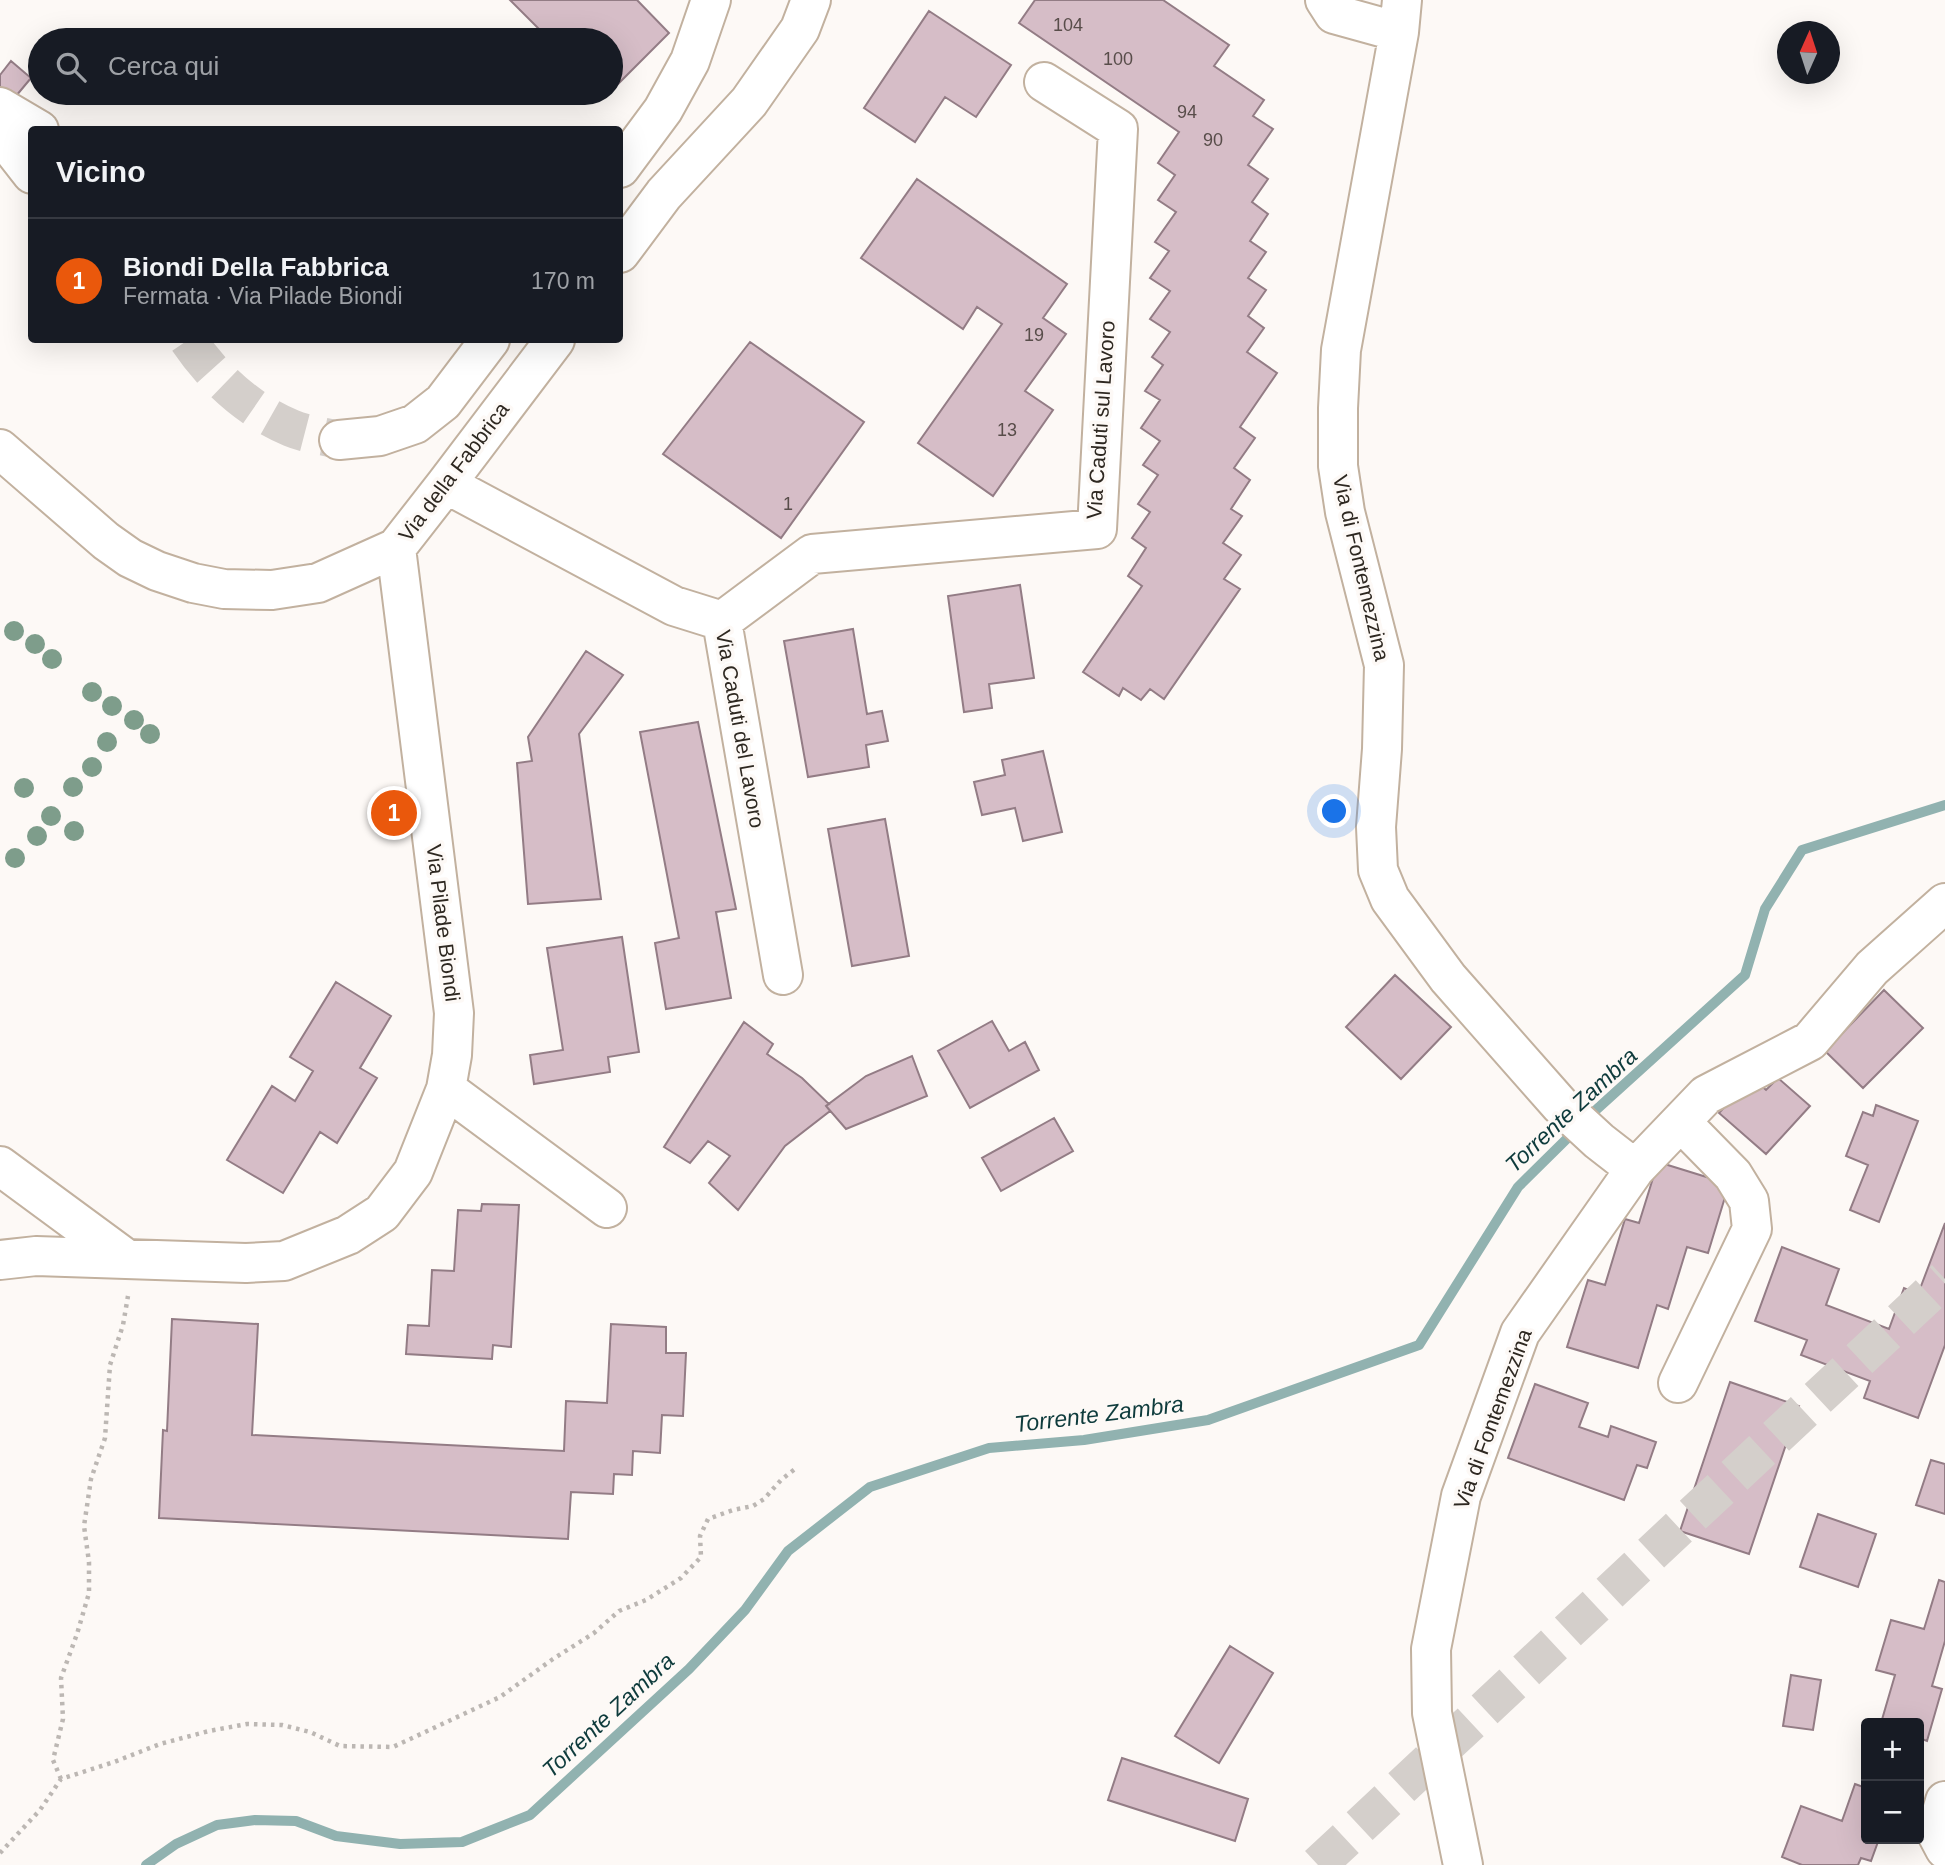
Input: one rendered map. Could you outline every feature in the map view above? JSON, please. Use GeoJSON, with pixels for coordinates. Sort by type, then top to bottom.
{"type":"FeatureCollection","features":[{"type":"Feature","properties":{"kind":"street"},"geometry":{"type":"LineString","coordinates":[[623,249],[664,194],[749,102],[800,29],[811,0]]}},
{"type":"Feature","properties":{"kind":"street"},"geometry":{"type":"LineString","coordinates":[[1325,0],[1334,14],[1381,14]]}},
{"type":"Feature","properties":{"kind":"street"},"geometry":{"type":"LineString","coordinates":[[623,164],[668,100],[690,61],[708,2]]}},
{"type":"Feature","properties":{"kind":"street","name":"Via di Fontemezzina"},"geometry":{"type":"LineString","coordinates":[[1381,14],[1341,350],[1338,408],[1338,466],[1345,512],[1384,665],[1382,749],[1376,827],[1378,870],[1390,899],[1448,978],[1560,1105],[1635,1170]]}},
{"type":"Feature","properties":{"kind":"street","name":"Via Caduti sul Lavoro"},"geometry":{"type":"LineString","coordinates":[[722,621],[812,554],[1097,529],[1118,129],[1044,82]]}},
{"type":"Feature","properties":{"kind":"street"},"geometry":{"type":"LineString","coordinates":[[0,107],[32,126]]}},
{"type":"Feature","properties":{"kind":"street"},"geometry":{"type":"LineString","coordinates":[[0,133],[28,169]]}},
{"type":"Feature","properties":{"kind":"street"},"geometry":{"type":"LineString","coordinates":[[339,440],[380,436],[415,424],[443,402],[488,343]]}},
{"type":"Feature","properties":{"kind":"street","name":"Via della Fabbrica"},"geometry":{"type":"LineString","coordinates":[[0,449],[106,541],[130,558],[157,571],[193,583],[224,589],[293,588],[318,583],[396,548],[553,343]]}},
{"type":"Feature","properties":{"kind":"street","name":"Via Caduti del Lavoro"},"geometry":{"type":"LineString","coordinates":[[446,484],[674,606],[722,621],[783,975]]}},
{"type":"Feature","properties":{"kind":"street","name":"Via Pilade Biondi"},"geometry":{"type":"LineString","coordinates":[[0,1260],[36,1256],[128,1274],[284,1261],[348,1235],[382,1213],[413,1172],[446,1089],[452,1055],[454,1013],[396,548]]}},
{"type":"Feature","properties":{"kind":"street","name":"Via di Fontemezzina"},"geometry":{"type":"LineString","coordinates":[[1462,1865],[1432,1713],[1431,1650],[1461,1496],[1520,1333],[1635,1170],[1706,1095],[1810,1041],[1872,968],[1945,903]]}},
{"type":"Feature","properties":{"kind":"street"},"geometry":{"type":"LineString","coordinates":[[446,1089],[607,1208]]}},
{"type":"Feature","properties":{"kind":"street"},"geometry":{"type":"LineString","coordinates":[[1678,1383],[1752,1229],[1749,1201],[1733,1175],[1681,1122]]}},
{"type":"Feature","properties":{"kind":"street"},"geometry":{"type":"LineString","coordinates":[[0,1166],[128,1274]]}},
{"type":"Feature","properties":{"kind":"street"},"geometry":{"type":"LineString","coordinates":[[1945,1801],[1936,1832],[1945,1849]]}},
{"type":"Feature","properties":{"kind":"street"},"geometry":{"type":"LineString","coordinates":[[1933,1865],[1945,1857]]}},
{"type":"Feature","properties":{"kind":"path"},"geometry":{"type":"LineString","coordinates":[[61,1779],[53,1760],[62,1720],[61,1678],[89,1593],[89,1562],[84,1526],[91,1479],[105,1438],[110,1365],[123,1325],[128,1274]]}},
{"type":"Feature","properties":{"kind":"path"},"geometry":{"type":"LineString","coordinates":[[0,1853],[40,1810],[61,1779],[160,1744],[247,1724],[282,1726],[310,1732],[340,1746],[393,1747],[500,1697],[594,1633],[619,1611],[646,1600],[681,1578],[702,1557],[699,1536],[708,1519],[753,1506],[795,1469]]}},
{"type":"Feature","properties":{"kind":"building"},"geometry":{"type":"Polygon","coordinates":[[[510,0],[637,0],[669,33],[623,79],[623,28],[538,28],[510,0]]]}},
{"type":"Feature","properties":{"kind":"building"},"geometry":{"type":"Polygon","coordinates":[[[1035,0],[1163,0],[1229,45],[1214,66],[1264,100],[1253,116],[1273,129],[1248,165],[1268,179],[1252,202],[1268,214],[1250,241],[1266,252],[1248,278],[1266,290],[1248,316],[1264,328],[1247,352],[1277,373],[1240,427],[1255,438],[1234,468],[1250,480],[1231,509],[1242,516],[1223,543],[1241,555],[1224,579],[1240,589],[1164,699],[1150,689],[1141,700],[1123,688],[1119,696],[1083,672],[1142,586],[1128,576],[1146,548],[1132,538],[1150,512],[1138,504],[1158,475],[1143,465],[1160,441],[1141,428],[1160,400],[1145,391],[1163,365],[1152,357],[1170,332],[1150,319],[1170,291],[1150,278],[1169,251],[1155,242],[1176,212],[1158,200],[1175,175],[1158,163],[1179,132],[1019,23],[1035,0]]]}},
{"type":"Feature","properties":{"kind":"building"},"geometry":{"type":"Polygon","coordinates":[[[929,11],[1011,65],[976,117],[945,97],[915,142],[864,108],[929,11]]]}},
{"type":"Feature","properties":{"kind":"building"},"geometry":{"type":"Polygon","coordinates":[[[11,61],[28,75],[28,82],[11,102],[0,93],[0,75],[11,61]]]}},
{"type":"Feature","properties":{"kind":"building"},"geometry":{"type":"Polygon","coordinates":[[[917,179],[1067,284],[1043,318],[1066,334],[1025,391],[1053,410],[993,496],[918,443],[1002,324],[977,307],[963,329],[861,258],[917,179]]]}},
{"type":"Feature","properties":{"kind":"building"},"geometry":{"type":"Polygon","coordinates":[[[750,342],[864,422],[781,538],[663,454],[750,342]]]}},
{"type":"Feature","properties":{"kind":"building"},"geometry":{"type":"Polygon","coordinates":[[[1020,585],[1034,678],[989,684],[992,708],[964,712],[948,596],[1020,585]]]}},
{"type":"Feature","properties":{"kind":"building"},"geometry":{"type":"Polygon","coordinates":[[[853,629],[867,714],[882,711],[888,741],[866,745],[869,767],[808,777],[784,641],[853,629]]]}},
{"type":"Feature","properties":{"kind":"building"},"geometry":{"type":"Polygon","coordinates":[[[586,651],[623,675],[579,734],[601,899],[528,904],[517,763],[532,761],[528,737],[586,651]]]}},
{"type":"Feature","properties":{"kind":"building"},"geometry":{"type":"Polygon","coordinates":[[[698,722],[736,909],[716,912],[731,998],[666,1009],[655,943],[679,938],[640,732],[698,722]]]}},
{"type":"Feature","properties":{"kind":"building"},"geometry":{"type":"Polygon","coordinates":[[[1043,751],[1062,832],[1023,841],[1015,808],[982,815],[974,782],[1005,775],[1002,760],[1043,751]]]}},
{"type":"Feature","properties":{"kind":"building"},"geometry":{"type":"Polygon","coordinates":[[[885,819],[909,956],[852,966],[828,829],[885,819]]]}},
{"type":"Feature","properties":{"kind":"building"},"geometry":{"type":"Polygon","coordinates":[[[622,937],[639,1052],[608,1057],[610,1072],[534,1084],[530,1055],[563,1050],[547,948],[622,937]]]}},
{"type":"Feature","properties":{"kind":"building"},"geometry":{"type":"Polygon","coordinates":[[[1395,975],[1451,1027],[1401,1079],[1346,1027],[1395,975]]]}},
{"type":"Feature","properties":{"kind":"building"},"geometry":{"type":"Polygon","coordinates":[[[336,982],[391,1016],[360,1068],[377,1078],[337,1143],[320,1132],[283,1193],[227,1160],[272,1086],[295,1101],[313,1071],[290,1057],[336,982]]]}},
{"type":"Feature","properties":{"kind":"building"},"geometry":{"type":"Polygon","coordinates":[[[1884,990],[1923,1028],[1863,1088],[1825,1051],[1884,990]]]}},
{"type":"Feature","properties":{"kind":"building"},"geometry":{"type":"Polygon","coordinates":[[[992,1021],[1009,1051],[1025,1042],[1039,1070],[970,1108],[938,1051],[992,1021]]]}},
{"type":"Feature","properties":{"kind":"building"},"geometry":{"type":"Polygon","coordinates":[[[744,1022],[773,1044],[767,1054],[802,1078],[829,1104],[826,1106],[830,1111],[785,1146],[738,1210],[709,1183],[730,1156],[708,1141],[690,1163],[664,1147],[744,1022]]]}},
{"type":"Feature","properties":{"kind":"building"},"geometry":{"type":"Polygon","coordinates":[[[912,1056],[927,1096],[846,1129],[826,1106],[866,1076],[912,1056]]]}},
{"type":"Feature","properties":{"kind":"building"},"geometry":{"type":"Polygon","coordinates":[[[1751,1077],[1766,1090],[1778,1078],[1810,1106],[1766,1154],[1719,1113],[1751,1077]]]}},
{"type":"Feature","properties":{"kind":"building"},"geometry":{"type":"Polygon","coordinates":[[[1876,1105],[1918,1121],[1879,1222],[1850,1210],[1868,1165],[1846,1156],[1863,1112],[1873,1116],[1876,1105]]]}},
{"type":"Feature","properties":{"kind":"building"},"geometry":{"type":"Polygon","coordinates":[[[1054,1118],[1073,1151],[1001,1191],[982,1158],[1054,1118]]]}},
{"type":"Feature","properties":{"kind":"building"},"geometry":{"type":"Polygon","coordinates":[[[1658,1162],[1729,1184],[1708,1253],[1687,1247],[1668,1309],[1657,1305],[1638,1368],[1567,1347],[1588,1280],[1605,1285],[1625,1219],[1639,1223],[1658,1162]]]}},
{"type":"Feature","properties":{"kind":"building"},"geometry":{"type":"Polygon","coordinates":[[[482,1204],[519,1205],[511,1347],[493,1345],[492,1359],[406,1354],[408,1325],[429,1326],[432,1270],[454,1271],[458,1210],[481,1211],[482,1204]]]}},
{"type":"Feature","properties":{"kind":"building"},"geometry":{"type":"Polygon","coordinates":[[[1945,1223],[1945,1345],[1918,1418],[1864,1398],[1870,1381],[1801,1355],[1807,1340],[1755,1321],[1782,1247],[1839,1269],[1826,1305],[1889,1329],[1904,1288],[1918,1294],[1945,1223]]]}},
{"type":"Feature","properties":{"kind":"building"},"geometry":{"type":"Polygon","coordinates":[[[172,1319],[258,1324],[252,1435],[564,1451],[566,1401],[607,1403],[611,1324],[666,1327],[666,1353],[686,1353],[683,1416],[662,1415],[660,1453],[633,1451],[632,1475],[614,1474],[613,1494],[571,1492],[568,1539],[159,1518],[163,1430],[167,1431],[172,1319]]]}},
{"type":"Feature","properties":{"kind":"building"},"geometry":{"type":"Polygon","coordinates":[[[1730,1382],[1799,1406],[1749,1554],[1680,1531],[1730,1382]]]}},
{"type":"Feature","properties":{"kind":"building"},"geometry":{"type":"Polygon","coordinates":[[[1535,1384],[1588,1403],[1579,1427],[1608,1437],[1611,1426],[1656,1442],[1647,1468],[1637,1465],[1624,1500],[1508,1458],[1535,1384]]]}},
{"type":"Feature","properties":{"kind":"building"},"geometry":{"type":"Polygon","coordinates":[[[1931,1460],[1945,1464],[1945,1514],[1916,1505],[1931,1460]]]}},
{"type":"Feature","properties":{"kind":"building"},"geometry":{"type":"Polygon","coordinates":[[[1818,1514],[1876,1534],[1858,1587],[1800,1567],[1818,1514]]]}},
{"type":"Feature","properties":{"kind":"building"},"geometry":{"type":"Polygon","coordinates":[[[1939,1580],[1945,1582],[1945,1641],[1932,1686],[1942,1689],[1927,1741],[1924,1740],[1924,1718],[1882,1718],[1895,1675],[1876,1670],[1891,1620],[1924,1629],[1939,1580]]]}},
{"type":"Feature","properties":{"kind":"building"},"geometry":{"type":"Polygon","coordinates":[[[1230,1646],[1273,1673],[1219,1763],[1175,1736],[1230,1646]]]}},
{"type":"Feature","properties":{"kind":"building"},"geometry":{"type":"Polygon","coordinates":[[[1791,1675],[1821,1680],[1813,1730],[1783,1726],[1791,1675]]]}},
{"type":"Feature","properties":{"kind":"building"},"geometry":{"type":"Polygon","coordinates":[[[1122,1758],[1248,1799],[1235,1841],[1108,1800],[1122,1758]]]}},
{"type":"Feature","properties":{"kind":"building"},"geometry":{"type":"Polygon","coordinates":[[[1855,1784],[1861,1786],[1861,1844],[1877,1844],[1871,1861],[1861,1858],[1858,1865],[1802,1865],[1782,1857],[1801,1806],[1842,1821],[1855,1784]]]}},
{"type":"Feature","properties":{"kind":"waterway","name":"Torrente Zambra"},"geometry":{"type":"LineString","coordinates":[[146,1865],[176,1844],[217,1825],[255,1820],[296,1821],[336,1836],[400,1844],[462,1842],[530,1815],[689,1669],[745,1610],[788,1551],[870,1487],[989,1448],[1084,1440],[1208,1420],[1419,1345],[1518,1187],[1597,1109],[1745,975],[1765,909],[1802,850],[1945,805]]}},
{"type":"Feature","properties":{"kind":"tunnel"},"geometry":{"type":"LineString","coordinates":[[190,343],[220,379],[260,412],[296,430],[339,440]]}},
{"type":"Feature","properties":{"kind":"tunnel"},"geometry":{"type":"LineString","coordinates":[[1318,1865],[1945,1279]]}},
{"type":"Feature","properties":{"kind":"place","name":"Biondi Della Fabbrica"},"geometry":{"type":"Point","coordinates":[394,813]}}]}
